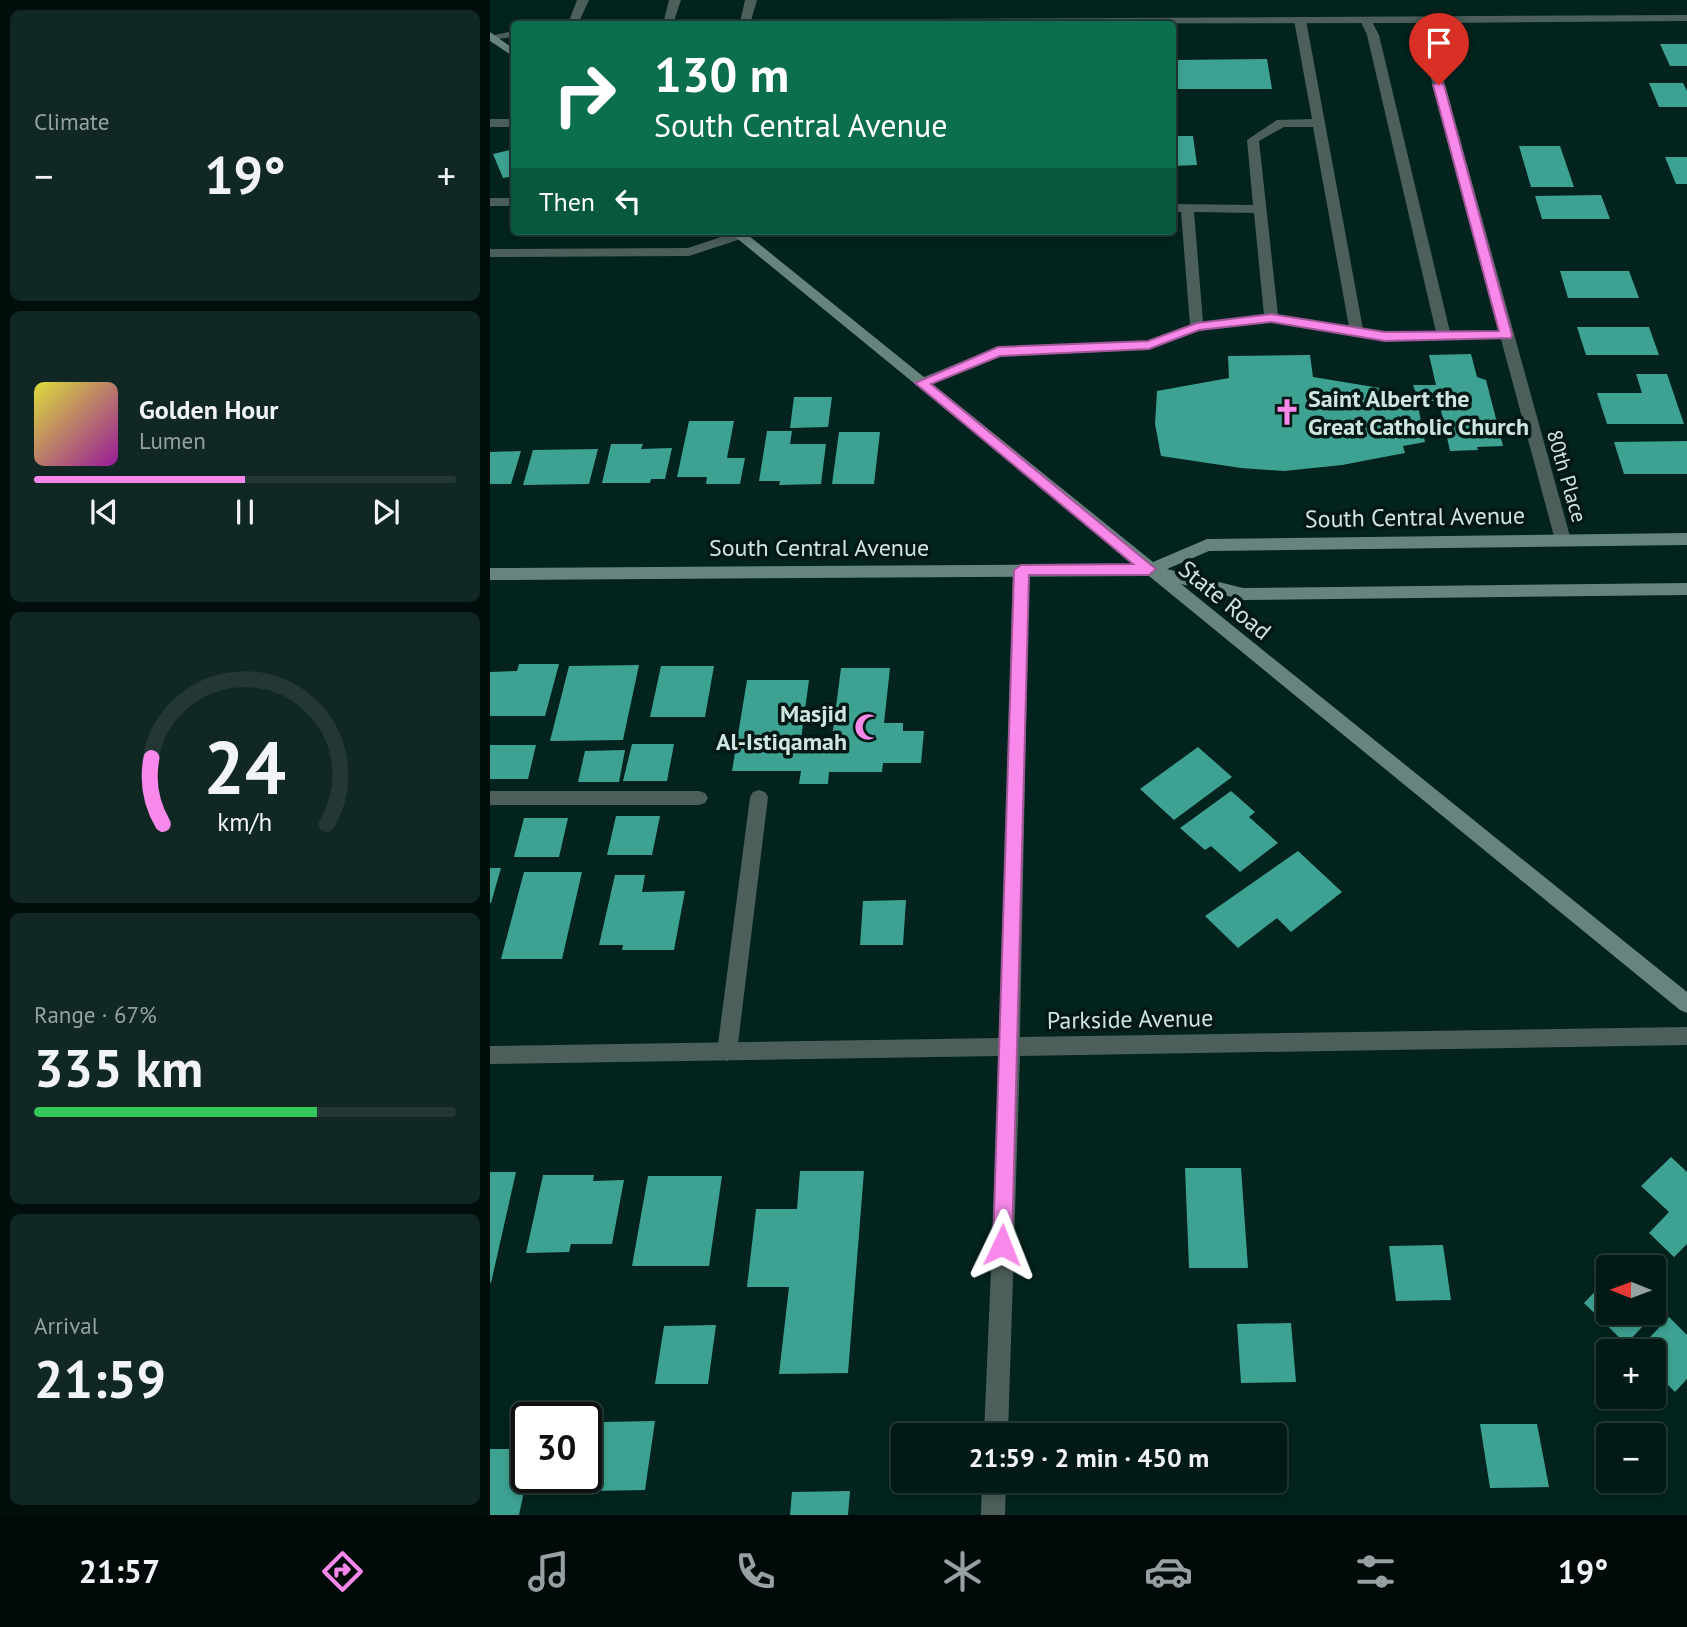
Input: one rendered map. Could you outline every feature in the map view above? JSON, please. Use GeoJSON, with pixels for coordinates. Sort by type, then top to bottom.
{"type":"FeatureCollection","features":[{"type":"Feature","properties":{"kind":"street"},"geometry":{"type":"LineString","coordinates":[[571,21],[583,0]]}},
{"type":"Feature","properties":{"kind":"street"},"geometry":{"type":"LineString","coordinates":[[669,21],[675,0]]}},
{"type":"Feature","properties":{"kind":"street"},"geometry":{"type":"LineString","coordinates":[[747,21],[751,0]]}},
{"type":"Feature","properties":{"kind":"street"},"geometry":{"type":"LineString","coordinates":[[1176,21],[1687,18]]}},
{"type":"Feature","properties":{"kind":"street"},"geometry":{"type":"LineString","coordinates":[[1366,19],[1373,35],[1444,335]]}},
{"type":"Feature","properties":{"kind":"street","name":"80th Place"},"geometry":{"type":"LineString","coordinates":[[1421,19],[1563,540]]}},
{"type":"Feature","properties":{"kind":"street"},"geometry":{"type":"LineString","coordinates":[[1300,20],[1357,332]]}},
{"type":"Feature","properties":{"kind":"street"},"geometry":{"type":"LineString","coordinates":[[492,36],[511,34]]}},
{"type":"Feature","properties":{"kind":"street"},"geometry":{"type":"LineString","coordinates":[[492,36],[511,52]]}},
{"type":"Feature","properties":{"kind":"street"},"geometry":{"type":"LineString","coordinates":[[490,123],[511,123]]}},
{"type":"Feature","properties":{"kind":"street"},"geometry":{"type":"LineString","coordinates":[[1271,318],[1253,140],[1281,123],[1319,123]]}},
{"type":"Feature","properties":{"kind":"street"},"geometry":{"type":"LineString","coordinates":[[490,202],[511,202]]}},
{"type":"Feature","properties":{"kind":"street"},"geometry":{"type":"LineString","coordinates":[[1176,208],[1260,209]]}},
{"type":"Feature","properties":{"kind":"street"},"geometry":{"type":"LineString","coordinates":[[1187,208],[1197,327]]}},
{"type":"Feature","properties":{"kind":"street"},"geometry":{"type":"LineString","coordinates":[[490,254],[689,252],[734,235]]}},
{"type":"Feature","properties":{"kind":"street","name":"State Road"},"geometry":{"type":"LineString","coordinates":[[741,235],[1687,1004]]}},
{"type":"Feature","properties":{"kind":"street"},"geometry":{"type":"LineString","coordinates":[[921,383],[998,352],[1149,345],[1197,327],[1271,318],[1385,337],[1506,335]]}},
{"type":"Feature","properties":{"kind":"street","name":"South Central Avenue"},"geometry":{"type":"LineString","coordinates":[[1149,569],[1207,545],[1687,539]]}},
{"type":"Feature","properties":{"kind":"street","name":"South Central Avenue"},"geometry":{"type":"LineString","coordinates":[[490,574],[1149,569],[1243,594],[1687,589]]}},
{"type":"Feature","properties":{"kind":"street"},"geometry":{"type":"LineString","coordinates":[[996,1423],[1010,1047],[1021,570]]}},
{"type":"Feature","properties":{"kind":"street"},"geometry":{"type":"LineString","coordinates":[[727,1052],[759,797]]}},
{"type":"Feature","properties":{"kind":"street"},"geometry":{"type":"LineString","coordinates":[[490,798],[699,798]]}},
{"type":"Feature","properties":{"kind":"street","name":"Parkside Avenue"},"geometry":{"type":"LineString","coordinates":[[490,1055],[1687,1037]]}},
{"type":"Feature","properties":{"kind":"street"},"geometry":{"type":"LineString","coordinates":[[993,1515],[994,1493]]}},
{"type":"Feature","properties":{"kind":"building"},"geometry":{"type":"Polygon","coordinates":[[[1660,44],[1687,44],[1687,66],[1670,66],[1660,44]]]}},
{"type":"Feature","properties":{"kind":"building"},"geometry":{"type":"Polygon","coordinates":[[[1267,59],[1272,89],[1176,89],[1176,60],[1267,59]]]}},
{"type":"Feature","properties":{"kind":"building"},"geometry":{"type":"Polygon","coordinates":[[[1649,83],[1683,83],[1687,91],[1687,107],[1659,107],[1649,83]]]}},
{"type":"Feature","properties":{"kind":"building"},"geometry":{"type":"Polygon","coordinates":[[[1176,136],[1193,136],[1197,165],[1176,166],[1176,136]]]}},
{"type":"Feature","properties":{"kind":"building"},"geometry":{"type":"Polygon","coordinates":[[[1519,146],[1560,146],[1574,187],[1531,187],[1519,146]]]}},
{"type":"Feature","properties":{"kind":"building"},"geometry":{"type":"Polygon","coordinates":[[[511,150],[511,177],[503,178],[493,154],[511,150]]]}},
{"type":"Feature","properties":{"kind":"building"},"geometry":{"type":"Polygon","coordinates":[[[1665,157],[1687,157],[1687,184],[1676,184],[1665,157]]]}},
{"type":"Feature","properties":{"kind":"building"},"geometry":{"type":"Polygon","coordinates":[[[1601,195],[1610,219],[1542,219],[1535,196],[1601,195]]]}},
{"type":"Feature","properties":{"kind":"building"},"geometry":{"type":"Polygon","coordinates":[[[1560,271],[1629,271],[1639,298],[1568,298],[1560,271]]]}},
{"type":"Feature","properties":{"kind":"building"},"geometry":{"type":"Polygon","coordinates":[[[1577,327],[1649,327],[1659,355],[1586,355],[1577,327]]]}},
{"type":"Feature","properties":{"kind":"building"},"geometry":{"type":"Polygon","coordinates":[[[1471,354],[1477,377],[1486,380],[1503,446],[1450,451],[1439,401],[1419,401],[1413,385],[1436,385],[1429,355],[1471,354]]]}},
{"type":"Feature","properties":{"kind":"building","name":"Saint Albert the Great Catholic Church"},"geometry":{"type":"Polygon","coordinates":[[[1310,355],[1313,377],[1392,390],[1394,396],[1417,401],[1425,442],[1403,446],[1405,453],[1342,465],[1284,471],[1241,468],[1161,456],[1155,424],[1157,391],[1229,378],[1228,356],[1310,355]]]}},
{"type":"Feature","properties":{"kind":"building"},"geometry":{"type":"Polygon","coordinates":[[[1636,374],[1667,374],[1684,424],[1607,424],[1597,393],[1642,393],[1636,374]]]}},
{"type":"Feature","properties":{"kind":"building"},"geometry":{"type":"Polygon","coordinates":[[[794,397],[832,397],[828,427],[790,428],[794,397]]]}},
{"type":"Feature","properties":{"kind":"building"},"geometry":{"type":"Polygon","coordinates":[[[689,421],[734,421],[727,458],[745,458],[740,484],[706,484],[707,477],[677,477],[689,421]]]}},
{"type":"Feature","properties":{"kind":"building"},"geometry":{"type":"Polygon","coordinates":[[[767,431],[792,431],[790,444],[826,444],[821,484],[779,485],[780,481],[759,481],[767,431]]]}},
{"type":"Feature","properties":{"kind":"building"},"geometry":{"type":"Polygon","coordinates":[[[839,432],[880,432],[874,484],[832,484],[839,432]]]}},
{"type":"Feature","properties":{"kind":"building"},"geometry":{"type":"Polygon","coordinates":[[[1687,441],[1687,474],[1624,474],[1614,442],[1687,441]]]}},
{"type":"Feature","properties":{"kind":"building"},"geometry":{"type":"Polygon","coordinates":[[[611,444],[643,444],[641,449],[672,448],[665,479],[651,479],[650,483],[602,483],[611,444]]]}},
{"type":"Feature","properties":{"kind":"building"},"geometry":{"type":"Polygon","coordinates":[[[598,449],[589,484],[523,485],[533,450],[598,449]]]}},
{"type":"Feature","properties":{"kind":"building"},"geometry":{"type":"Polygon","coordinates":[[[521,451],[511,484],[490,484],[490,452],[521,451]]]}},
{"type":"Feature","properties":{"kind":"building"},"geometry":{"type":"Polygon","coordinates":[[[519,664],[559,664],[545,716],[490,716],[490,672],[517,671],[519,664]]]}},
{"type":"Feature","properties":{"kind":"building"},"geometry":{"type":"Polygon","coordinates":[[[639,665],[623,740],[550,741],[569,666],[639,665]]]}},
{"type":"Feature","properties":{"kind":"building"},"geometry":{"type":"Polygon","coordinates":[[[661,666],[714,666],[705,717],[650,717],[661,666]]]}},
{"type":"Feature","properties":{"kind":"building","name":"Masjid Al-Istiqamah"},"geometry":{"type":"Polygon","coordinates":[[[841,668],[890,668],[884,723],[903,723],[903,731],[924,731],[921,763],[883,763],[882,772],[829,772],[828,784],[799,784],[801,771],[732,771],[747,680],[809,680],[800,747],[831,746],[841,668]]]}},
{"type":"Feature","properties":{"kind":"building"},"geometry":{"type":"Polygon","coordinates":[[[632,744],[674,744],[667,781],[623,781],[632,744]]]}},
{"type":"Feature","properties":{"kind":"building"},"geometry":{"type":"Polygon","coordinates":[[[490,745],[536,745],[528,779],[490,779],[490,745]]]}},
{"type":"Feature","properties":{"kind":"building"},"geometry":{"type":"Polygon","coordinates":[[[1198,747],[1232,777],[1174,820],[1140,789],[1198,747]]]}},
{"type":"Feature","properties":{"kind":"building"},"geometry":{"type":"Polygon","coordinates":[[[625,750],[619,782],[578,782],[585,751],[625,750]]]}},
{"type":"Feature","properties":{"kind":"building"},"geometry":{"type":"Polygon","coordinates":[[[1231,791],[1255,812],[1249,817],[1278,843],[1240,872],[1211,846],[1205,850],[1180,828],[1231,791]]]}},
{"type":"Feature","properties":{"kind":"building"},"geometry":{"type":"Polygon","coordinates":[[[616,816],[660,816],[652,855],[607,855],[616,816]]]}},
{"type":"Feature","properties":{"kind":"building"},"geometry":{"type":"Polygon","coordinates":[[[524,818],[568,818],[559,857],[514,857],[524,818]]]}},
{"type":"Feature","properties":{"kind":"building"},"geometry":{"type":"Polygon","coordinates":[[[1298,851],[1342,892],[1291,932],[1277,918],[1238,948],[1205,916],[1298,851]]]}},
{"type":"Feature","properties":{"kind":"building"},"geometry":{"type":"Polygon","coordinates":[[[490,868],[501,868],[491,903],[490,903],[490,868]]]}},
{"type":"Feature","properties":{"kind":"building"},"geometry":{"type":"Polygon","coordinates":[[[524,872],[582,872],[562,959],[501,959],[524,872]]]}},
{"type":"Feature","properties":{"kind":"building"},"geometry":{"type":"Polygon","coordinates":[[[615,875],[645,875],[642,892],[685,891],[674,950],[622,950],[623,945],[599,945],[615,875]]]}},
{"type":"Feature","properties":{"kind":"building"},"geometry":{"type":"Polygon","coordinates":[[[906,900],[903,945],[860,945],[863,901],[906,900]]]}},
{"type":"Feature","properties":{"kind":"building"},"geometry":{"type":"Polygon","coordinates":[[[1671,1157],[1687,1172],[1687,1244],[1674,1257],[1649,1233],[1669,1212],[1641,1186],[1671,1157]]]}},
{"type":"Feature","properties":{"kind":"building"},"geometry":{"type":"Polygon","coordinates":[[[1185,1168],[1241,1168],[1248,1268],[1189,1268],[1185,1168]]]}},
{"type":"Feature","properties":{"kind":"building"},"geometry":{"type":"Polygon","coordinates":[[[800,1171],[864,1171],[848,1373],[779,1374],[789,1287],[747,1287],[756,1209],[797,1209],[800,1171]]]}},
{"type":"Feature","properties":{"kind":"building"},"geometry":{"type":"Polygon","coordinates":[[[490,1172],[516,1172],[491,1283],[490,1282],[490,1172]]]}},
{"type":"Feature","properties":{"kind":"building"},"geometry":{"type":"Polygon","coordinates":[[[543,1175],[594,1175],[593,1181],[624,1180],[612,1244],[571,1244],[569,1252],[526,1253],[543,1175]]]}},
{"type":"Feature","properties":{"kind":"building"},"geometry":{"type":"Polygon","coordinates":[[[648,1176],[722,1176],[709,1266],[632,1266],[648,1176]]]}},
{"type":"Feature","properties":{"kind":"building"},"geometry":{"type":"Polygon","coordinates":[[[1443,1245],[1451,1300],[1396,1301],[1389,1246],[1443,1245]]]}},
{"type":"Feature","properties":{"kind":"building"},"geometry":{"type":"Polygon","coordinates":[[[1596,1290],[1596,1315],[1584,1303],[1596,1290]]]}},
{"type":"Feature","properties":{"kind":"building"},"geometry":{"type":"Polygon","coordinates":[[[1669,1317],[1687,1335],[1687,1379],[1675,1392],[1666,1383],[1666,1339],[1648,1339],[1661,1325],[1666,1325],[1669,1317]]]}},
{"type":"Feature","properties":{"kind":"building"},"geometry":{"type":"Polygon","coordinates":[[[1291,1323],[1296,1382],[1241,1383],[1237,1324],[1291,1323]]]}},
{"type":"Feature","properties":{"kind":"building"},"geometry":{"type":"Polygon","coordinates":[[[716,1325],[708,1384],[655,1384],[664,1326],[716,1325]]]}},
{"type":"Feature","properties":{"kind":"building"},"geometry":{"type":"Polygon","coordinates":[[[1607,1325],[1644,1325],[1631,1339],[1621,1339],[1607,1325]]]}},
{"type":"Feature","properties":{"kind":"building"},"geometry":{"type":"Polygon","coordinates":[[[655,1421],[645,1490],[602,1491],[602,1422],[655,1421]]]}},
{"type":"Feature","properties":{"kind":"building"},"geometry":{"type":"Polygon","coordinates":[[[1480,1424],[1537,1424],[1549,1487],[1490,1488],[1480,1424]]]}},
{"type":"Feature","properties":{"kind":"building"},"geometry":{"type":"Polygon","coordinates":[[[490,1449],[511,1449],[511,1493],[524,1493],[519,1515],[490,1515],[490,1449]]]}},
{"type":"Feature","properties":{"kind":"building"},"geometry":{"type":"Polygon","coordinates":[[[850,1491],[848,1515],[790,1515],[792,1492],[850,1491]]]}},
{"type":"Feature","properties":{"kind":"place","name":"Saint Albert the Great Catholic Church"},"geometry":{"type":"Point","coordinates":[1287,412]}},
{"type":"Feature","properties":{"kind":"place","name":"Masjid Al-Istiqamah"},"geometry":{"type":"Point","coordinates":[868,727]}},
{"type":"Feature","properties":{"kind":"route"},"geometry":{"type":"LineString","coordinates":[[1002,1245],[1010,1047],[1021,570],[1149,569],[921,383],[998,352],[1149,345],[1197,327],[1271,318],[1385,337],[1506,335],[1439,85]]}}]}
